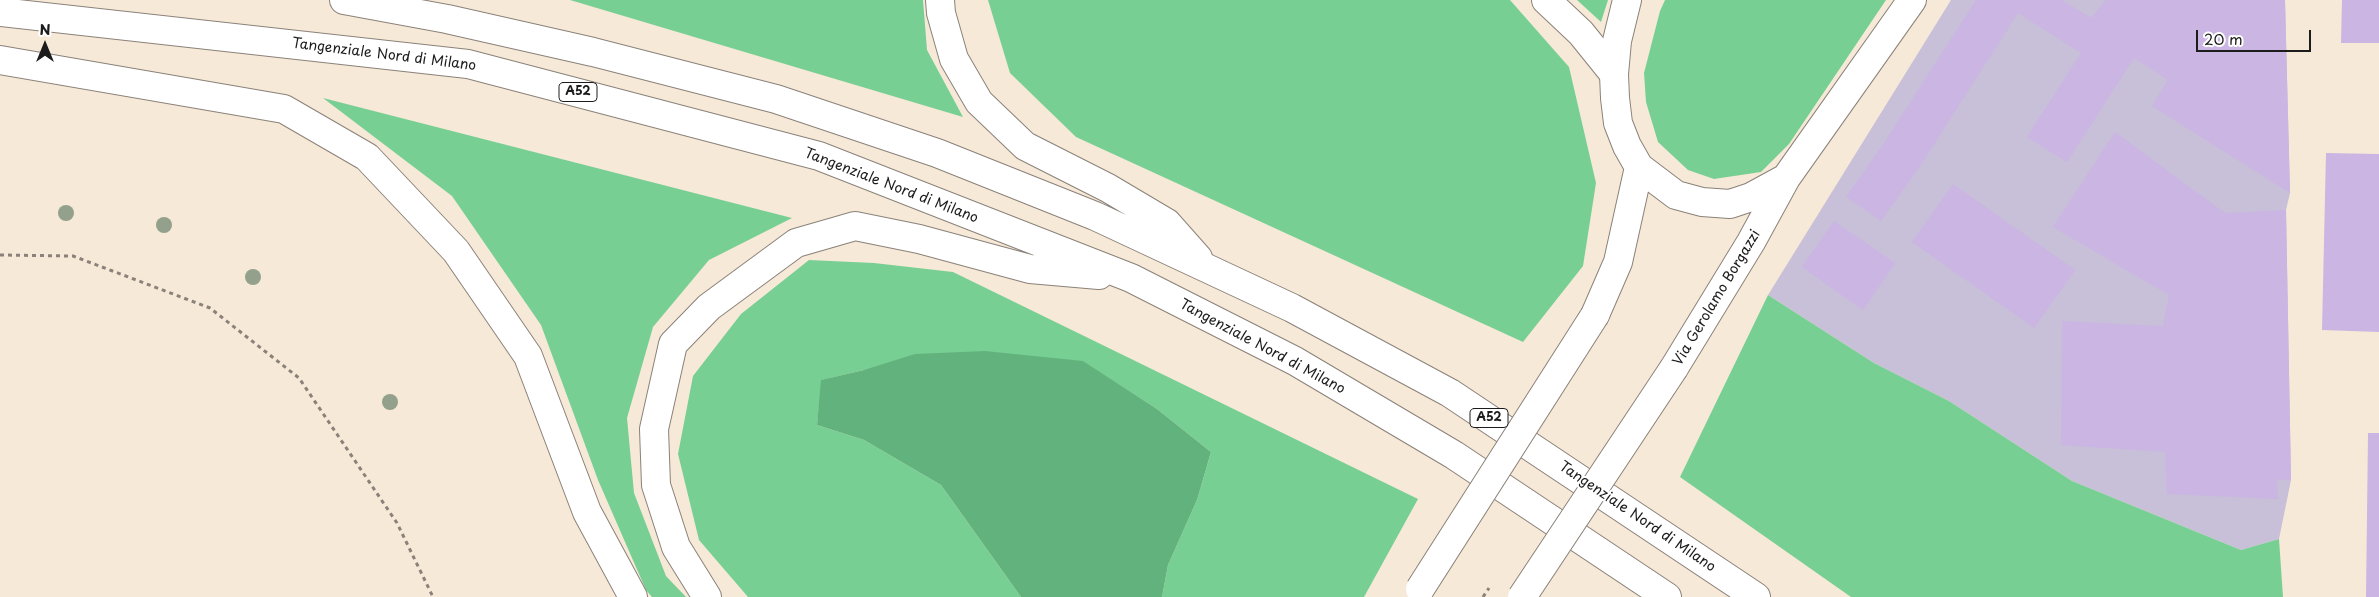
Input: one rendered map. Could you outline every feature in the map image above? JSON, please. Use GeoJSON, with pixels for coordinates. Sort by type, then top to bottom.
{"type":"FeatureCollection","features":[{"type":"Feature","properties":{"kind":"main road","name":"Tangenziale Nord di Milano"},"geometry":{"type":"LineString","coordinates":[[344,0],[447,19],[574,48],[776,99],[937,153],[1096,216],[1292,308],[1450,393],[1756,597]]}},
{"type":"Feature","properties":{"kind":"main road"},"geometry":{"type":"LineString","coordinates":[[940,0],[941,13],[954,59],[979,102],[1025,146],[1108,188],[1166,223],[1206,267]]}},
{"type":"Feature","properties":{"kind":"main road"},"geometry":{"type":"LineString","coordinates":[[1546,0],[1581,33],[1614,74]]}},
{"type":"Feature","properties":{"kind":"main road"},"geometry":{"type":"LineString","coordinates":[[1627,0],[1617,41],[1614,74],[1618,123],[1627,146],[1639,167],[1676,195],[1702,202],[1730,204],[1751,197],[1786,178]]}},
{"type":"Feature","properties":{"kind":"main road","name":"Via Gerolamo Borgazzi"},"geometry":{"type":"LineString","coordinates":[[1522,597],[1674,368],[1751,242],[1786,178],[1912,0]]}},
{"type":"Feature","properties":{"kind":"main road","name":"Tangenziale Nord di Milano"},"geometry":{"type":"LineString","coordinates":[[0,12],[468,64],[819,156],[1131,278],[1295,361],[1446,450],[1650,588],[1667,597]]}},
{"type":"Feature","properties":{"kind":"main road"},"geometry":{"type":"LineString","coordinates":[[0,60],[284,109],[367,156],[456,251],[528,356],[587,512],[633,597]]}},
{"type":"Feature","properties":{"kind":"main road"},"geometry":{"type":"LineString","coordinates":[[1418,593],[1595,315],[1618,262],[1639,167]]}},
{"type":"Feature","properties":{"kind":"main road"},"geometry":{"type":"LineString","coordinates":[[707,597],[676,547],[656,485],[654,429],[673,344],[717,301],[796,243],[855,226],[919,239],[1030,268],[1131,278]]}},
{"type":"Feature","properties":{"kind":"path"},"geometry":{"type":"LineString","coordinates":[[0,255],[73,256],[210,308],[299,378],[397,523],[433,597]]}},
{"type":"Feature","properties":{"kind":"shaded area"},"geometry":{"type":"Polygon","coordinates":[[[1951,0],[2285,0],[2290,193],[2286,210],[2291,480],[2279,539],[2241,550],[2072,481],[1949,401],[1874,363],[1768,295],[1951,0]]]}},
{"type":"Feature","properties":{"kind":"green space"},"geometry":{"type":"Polygon","coordinates":[[[570,0],[923,0],[927,50],[963,117],[570,0]]]}},
{"type":"Feature","properties":{"kind":"green space"},"geometry":{"type":"Polygon","coordinates":[[[988,0],[1510,0],[1569,67],[1596,183],[1583,266],[1523,342],[1076,137],[1010,73],[988,0]]]}},
{"type":"Feature","properties":{"kind":"green space"},"geometry":{"type":"Polygon","coordinates":[[[1577,0],[1608,0],[1601,22],[1577,0]]]}},
{"type":"Feature","properties":{"kind":"green space"},"geometry":{"type":"Polygon","coordinates":[[[1665,0],[1886,0],[1789,144],[1761,172],[1714,179],[1688,170],[1658,142],[1646,102],[1644,73],[1660,11],[1665,0]]]}},
{"type":"Feature","properties":{"kind":"green space"},"geometry":{"type":"Polygon","coordinates":[[[323,98],[792,218],[709,260],[653,327],[627,418],[634,493],[666,576],[686,597],[652,597],[646,590],[598,480],[541,325],[452,196],[323,98]]]}},
{"type":"Feature","properties":{"kind":"green space"},"geometry":{"type":"Polygon","coordinates":[[[809,260],[874,263],[953,272],[1418,499],[1364,597],[1162,597],[1168,565],[1197,500],[1211,452],[1157,409],[1082,361],[864,370],[822,380],[817,425],[864,440],[941,485],[1021,597],[748,597],[699,540],[678,454],[693,376],[741,314],[809,260]]]}},
{"type":"Feature","properties":{"kind":"green space"},"geometry":{"type":"Polygon","coordinates":[[[1768,295],[1874,363],[1949,401],[2072,481],[2241,550],[2279,539],[2283,597],[1851,597],[1680,477],[1768,295]]]}},
{"type":"Feature","properties":{"kind":"green space"},"geometry":{"type":"Polygon","coordinates":[[[985,351],[1083,361],[1157,409],[1211,452],[1197,500],[1168,565],[1162,597],[1021,597],[941,485],[864,440],[817,425],[821,380],[864,370],[915,354],[985,351]]]}},
{"type":"Feature","properties":{"kind":"building"},"geometry":{"type":"Polygon","coordinates":[[[1976,0],[2062,0],[2091,18],[2106,0],[2285,0],[2290,193],[2152,106],[2168,80],[2134,58],[2067,162],[2027,137],[2081,53],[2018,13],[1920,166],[1881,221],[1846,197],[1884,143],[1976,0]]]}},
{"type":"Feature","properties":{"kind":"building"},"geometry":{"type":"Polygon","coordinates":[[[2342,0],[2379,0],[2379,43],[2341,43],[2342,0]]]}},
{"type":"Feature","properties":{"kind":"building"},"geometry":{"type":"Polygon","coordinates":[[[2115,132],[2225,213],[2286,210],[2291,480],[2277,479],[2278,499],[2167,494],[2165,452],[2061,445],[2062,321],[2163,326],[2169,295],[2053,227],[2115,132]]]}},
{"type":"Feature","properties":{"kind":"building"},"geometry":{"type":"Polygon","coordinates":[[[2326,153],[2379,154],[2379,332],[2322,330],[2326,153]]]}},
{"type":"Feature","properties":{"kind":"building"},"geometry":{"type":"Polygon","coordinates":[[[1953,184],[2075,270],[2034,328],[1912,242],[1953,184]]]}},
{"type":"Feature","properties":{"kind":"building"},"geometry":{"type":"Polygon","coordinates":[[[1834,221],[1895,263],[1863,310],[1802,267],[1834,221]]]}},
{"type":"Feature","properties":{"kind":"building"},"geometry":{"type":"Polygon","coordinates":[[[2368,433],[2379,433],[2379,597],[2366,597],[2368,433]]]}}]}
